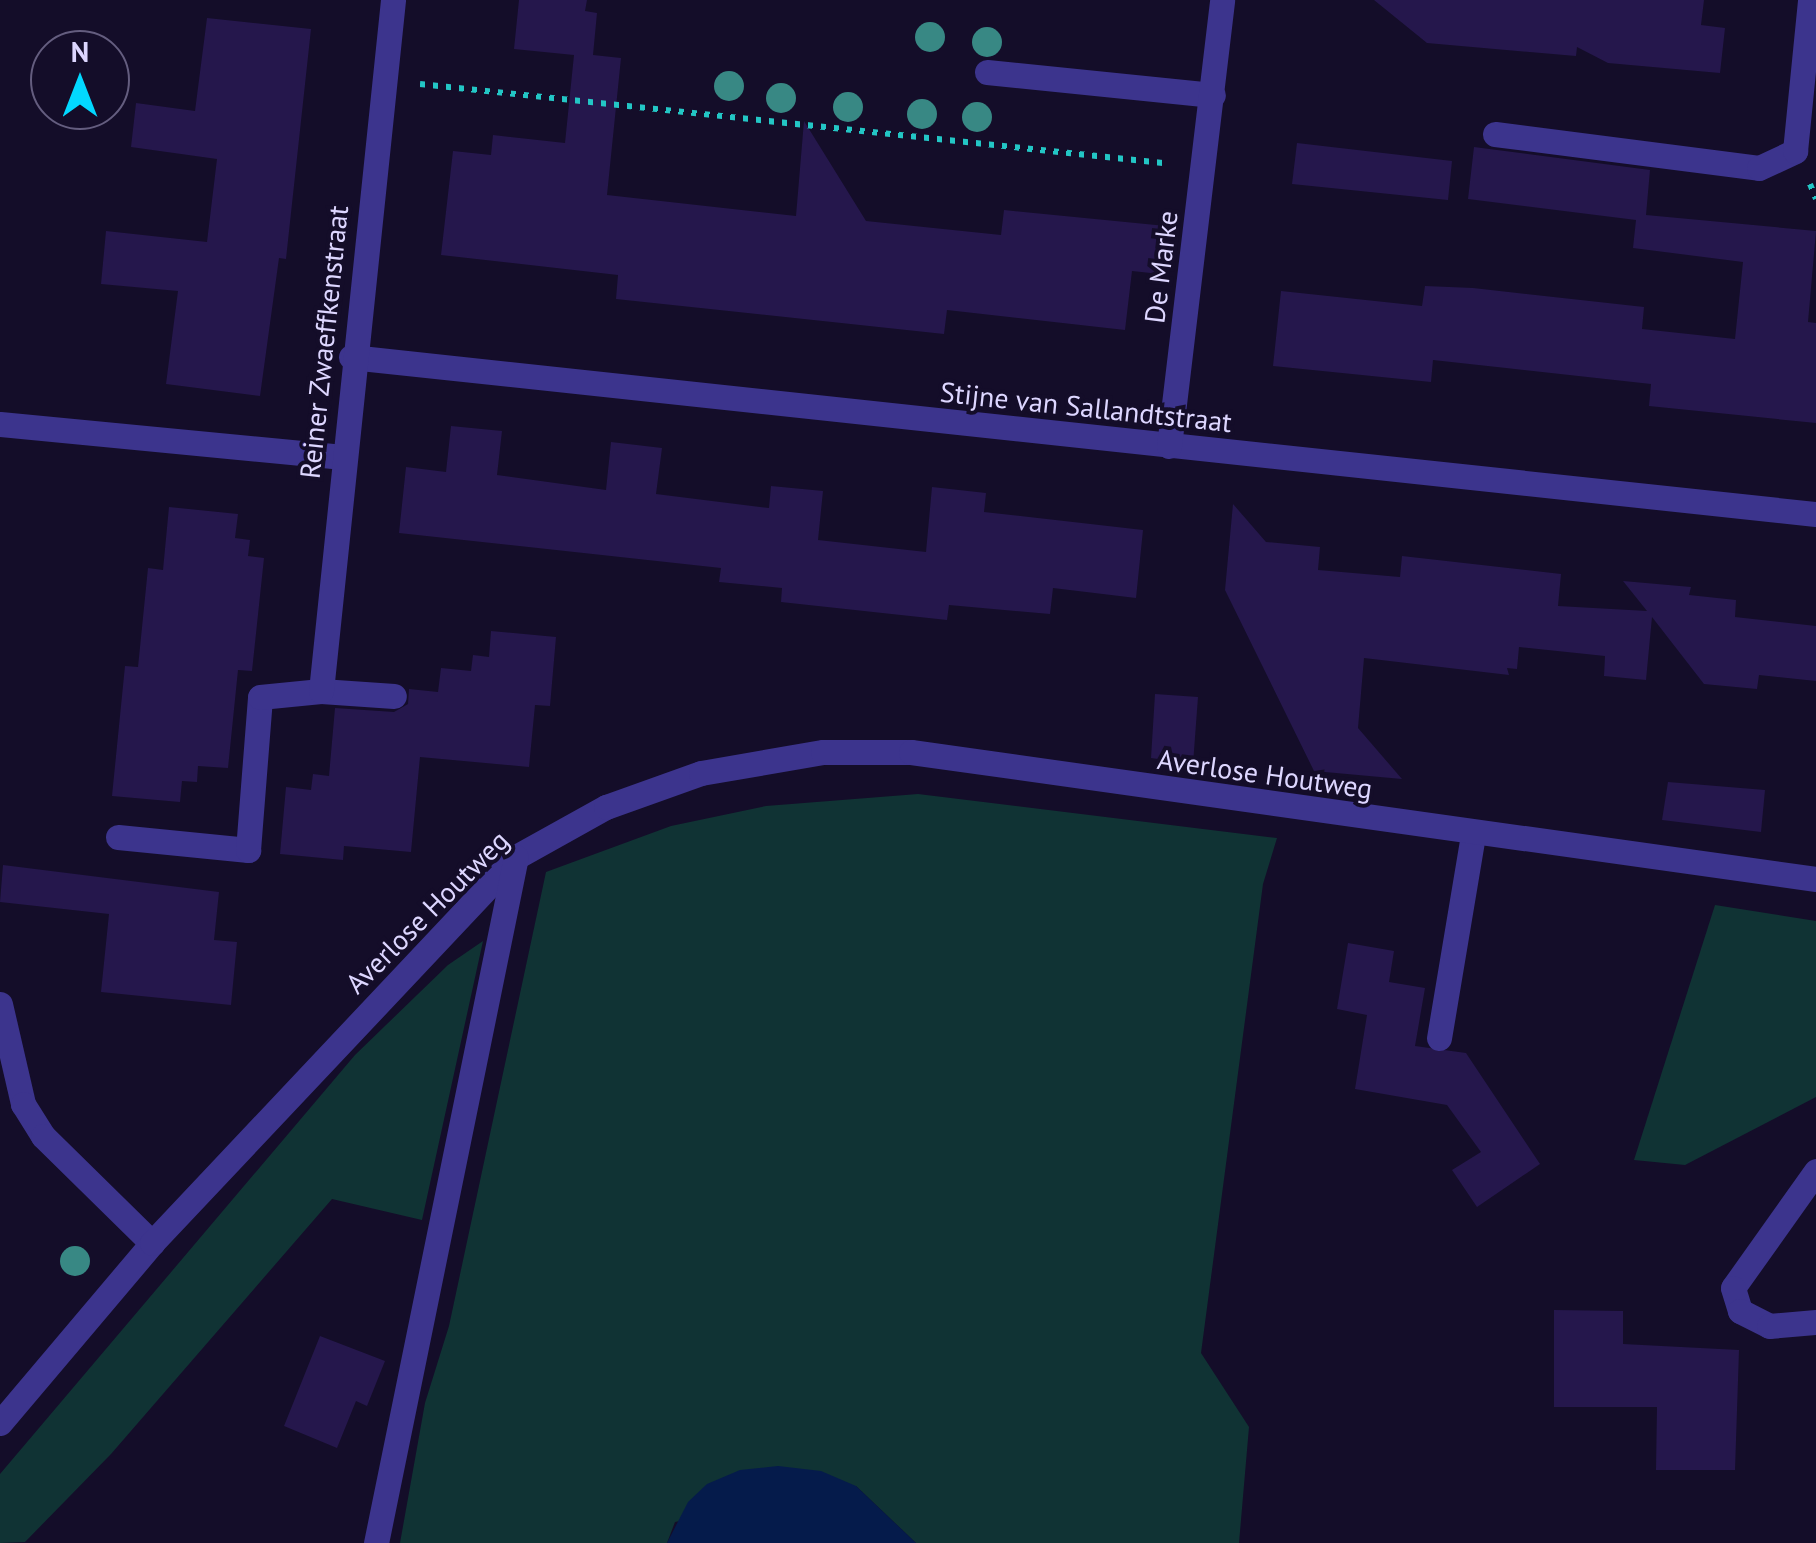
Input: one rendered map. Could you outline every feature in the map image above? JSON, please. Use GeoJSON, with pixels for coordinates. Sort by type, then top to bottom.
{"type":"FeatureCollection","features":[{"type":"Feature","properties":{"kind":"street","name":"Reiner Zwaeffkenstraat"},"geometry":{"type":"LineString","coordinates":[[321,691],[340,457],[393,0]]}},
{"type":"Feature","properties":{"kind":"street","name":"De Marke"},"geometry":{"type":"LineString","coordinates":[[1169,446],[1222,0]]}},
{"type":"Feature","properties":{"kind":"street"},"geometry":{"type":"LineString","coordinates":[[1495,134],[1759,168],[1795,151],[1810,0]]}},
{"type":"Feature","properties":{"kind":"street"},"geometry":{"type":"LineString","coordinates":[[987,72],[1212,95]]}},
{"type":"Feature","properties":{"kind":"street","name":"Stijne van Sallandtstraat"},"geometry":{"type":"LineString","coordinates":[[351,356],[1816,514]]}},
{"type":"Feature","properties":{"kind":"street"},"geometry":{"type":"LineString","coordinates":[[0,424],[340,457]]}},
{"type":"Feature","properties":{"kind":"street"},"geometry":{"type":"LineString","coordinates":[[118,837],[248,850],[260,698],[321,691],[394,696]]}},
{"type":"Feature","properties":{"kind":"street","name":"Averlose Houtweg"},"geometry":{"type":"LineString","coordinates":[[0,1423],[152,1243],[516,857],[606,808],[701,773],[823,752],[911,752],[1474,835],[1816,880]]}},
{"type":"Feature","properties":{"kind":"street"},"geometry":{"type":"LineString","coordinates":[[1440,1038],[1474,835]]}},
{"type":"Feature","properties":{"kind":"street"},"geometry":{"type":"LineString","coordinates":[[376,1543],[516,857]]}},
{"type":"Feature","properties":{"kind":"street"},"geometry":{"type":"LineString","coordinates":[[0,1004],[23,1104],[44,1136],[152,1243]]}},
{"type":"Feature","properties":{"kind":"street"},"geometry":{"type":"LineString","coordinates":[[1816,1171],[1733,1288],[1740,1311],[1769,1326],[1816,1322]]}},
{"type":"Feature","properties":{"kind":"path"},"geometry":{"type":"LineString","coordinates":[[384,80],[1204,167]]}},
{"type":"Feature","properties":{"kind":"green space"},"geometry":{"type":"Polygon","coordinates":[[[918,794],[1277,838],[1263,884],[1201,1353],[1249,1427],[1239,1543],[916,1543],[856,1486],[675,1522],[667,1543],[400,1543],[425,1403],[449,1326],[546,872],[671,826],[766,806],[918,794]]]}},
{"type":"Feature","properties":{"kind":"green space"},"geometry":{"type":"Polygon","coordinates":[[[1715,905],[1816,921],[1816,1097],[1685,1165],[1634,1160],[1715,905]]]}},
{"type":"Feature","properties":{"kind":"green space"},"geometry":{"type":"Polygon","coordinates":[[[483,941],[422,1220],[332,1199],[111,1454],[25,1542],[0,1543],[0,1474],[355,1055],[448,965],[483,941]]]}},
{"type":"Feature","properties":{"kind":"water"},"geometry":{"type":"Polygon","coordinates":[[[778,1466],[821,1471],[856,1486],[916,1543],[667,1543],[688,1502],[707,1484],[740,1470],[778,1466]]]}},
{"type":"Feature","properties":{"kind":"building"},"geometry":{"type":"Polygon","coordinates":[[[519,0],[587,0],[585,11],[597,13],[593,55],[621,58],[607,195],[796,216],[804,121],[866,221],[1001,235],[1004,210],[1166,226],[1160,274],[1132,271],[1125,330],[947,310],[944,334],[616,299],[618,275],[441,255],[453,151],[491,155],[493,135],[565,143],[574,55],[514,49],[519,0]]]}},
{"type":"Feature","properties":{"kind":"building"},"geometry":{"type":"Polygon","coordinates":[[[1374,0],[1704,0],[1701,25],[1725,28],[1720,73],[1608,63],[1577,47],[1576,56],[1427,43],[1374,0]]]}},
{"type":"Feature","properties":{"kind":"building"},"geometry":{"type":"Polygon","coordinates":[[[207,18],[311,29],[286,259],[279,258],[260,396],[166,384],[178,291],[101,284],[106,231],[207,242],[217,159],[131,147],[136,103],[195,111],[207,18]]]}},
{"type":"Feature","properties":{"kind":"building"},"geometry":{"type":"Polygon","coordinates":[[[1297,143],[1452,161],[1448,200],[1292,184],[1297,143]]]}},
{"type":"Feature","properties":{"kind":"building"},"geometry":{"type":"Polygon","coordinates":[[[1474,147],[1650,170],[1646,215],[1816,231],[1808,322],[1816,323],[1816,423],[1649,406],[1651,384],[1433,360],[1431,382],[1273,366],[1281,291],[1422,306],[1425,286],[1473,288],[1644,307],[1642,329],[1735,339],[1743,262],[1633,248],[1636,220],[1468,199],[1474,147]]]}},
{"type":"Feature","properties":{"kind":"building"},"geometry":{"type":"Polygon","coordinates":[[[451,426],[502,431],[497,475],[606,490],[611,442],[662,448],[656,494],[769,508],[771,486],[823,491],[818,540],[926,552],[932,487],[986,493],[984,512],[1143,530],[1136,598],[1053,588],[1050,614],[949,605],[947,620],[781,602],[782,588],[719,582],[721,568],[399,533],[406,467],[446,472],[451,426]]]}},
{"type":"Feature","properties":{"kind":"building"},"geometry":{"type":"Polygon","coordinates":[[[1233,504],[1266,542],[1320,547],[1318,570],[1400,577],[1402,556],[1561,574],[1558,606],[1647,611],[1623,581],[1691,587],[1689,595],[1736,600],[1735,617],[1816,626],[1816,681],[1759,675],[1757,689],[1704,684],[1652,617],[1646,680],[1604,676],[1605,656],[1519,647],[1517,669],[1507,668],[1509,675],[1364,658],[1358,728],[1402,779],[1314,771],[1225,590],[1233,504]]]}},
{"type":"Feature","properties":{"kind":"building"},"geometry":{"type":"Polygon","coordinates":[[[169,507],[238,514],[235,538],[250,540],[248,556],[264,558],[252,671],[238,670],[228,768],[198,766],[197,782],[182,781],[180,802],[112,796],[125,666],[138,667],[148,568],[163,570],[169,507]]]}},
{"type":"Feature","properties":{"kind":"building"},"geometry":{"type":"Polygon","coordinates":[[[491,631],[556,637],[550,706],[535,705],[529,767],[420,757],[411,852],[344,846],[343,860],[280,854],[286,787],[311,790],[313,774],[329,776],[335,708],[394,712],[408,704],[409,689],[438,692],[441,668],[471,671],[473,655],[489,657],[491,631]]]}},
{"type":"Feature","properties":{"kind":"building"},"geometry":{"type":"Polygon","coordinates":[[[1155,694],[1198,697],[1193,764],[1151,758],[1155,694]]]}},
{"type":"Feature","properties":{"kind":"building"},"geometry":{"type":"Polygon","coordinates":[[[1668,782],[1765,790],[1761,832],[1662,820],[1668,782]]]}},
{"type":"Feature","properties":{"kind":"building"},"geometry":{"type":"Polygon","coordinates":[[[3,865],[219,892],[214,940],[237,942],[231,1005],[101,992],[109,914],[0,902],[3,865]]]}},
{"type":"Feature","properties":{"kind":"building"},"geometry":{"type":"Polygon","coordinates":[[[1348,943],[1394,951],[1389,982],[1425,988],[1415,1046],[1466,1053],[1540,1164],[1477,1207],[1452,1170],[1481,1152],[1447,1105],[1355,1089],[1367,1015],[1337,1009],[1348,943]]]}},
{"type":"Feature","properties":{"kind":"building"},"geometry":{"type":"Polygon","coordinates":[[[1554,1310],[1623,1311],[1623,1344],[1739,1350],[1735,1470],[1656,1470],[1657,1407],[1554,1407],[1554,1310]]]}},
{"type":"Feature","properties":{"kind":"building"},"geometry":{"type":"Polygon","coordinates":[[[320,1336],[385,1361],[367,1406],[356,1401],[337,1448],[284,1426],[320,1336]]]}}]}
